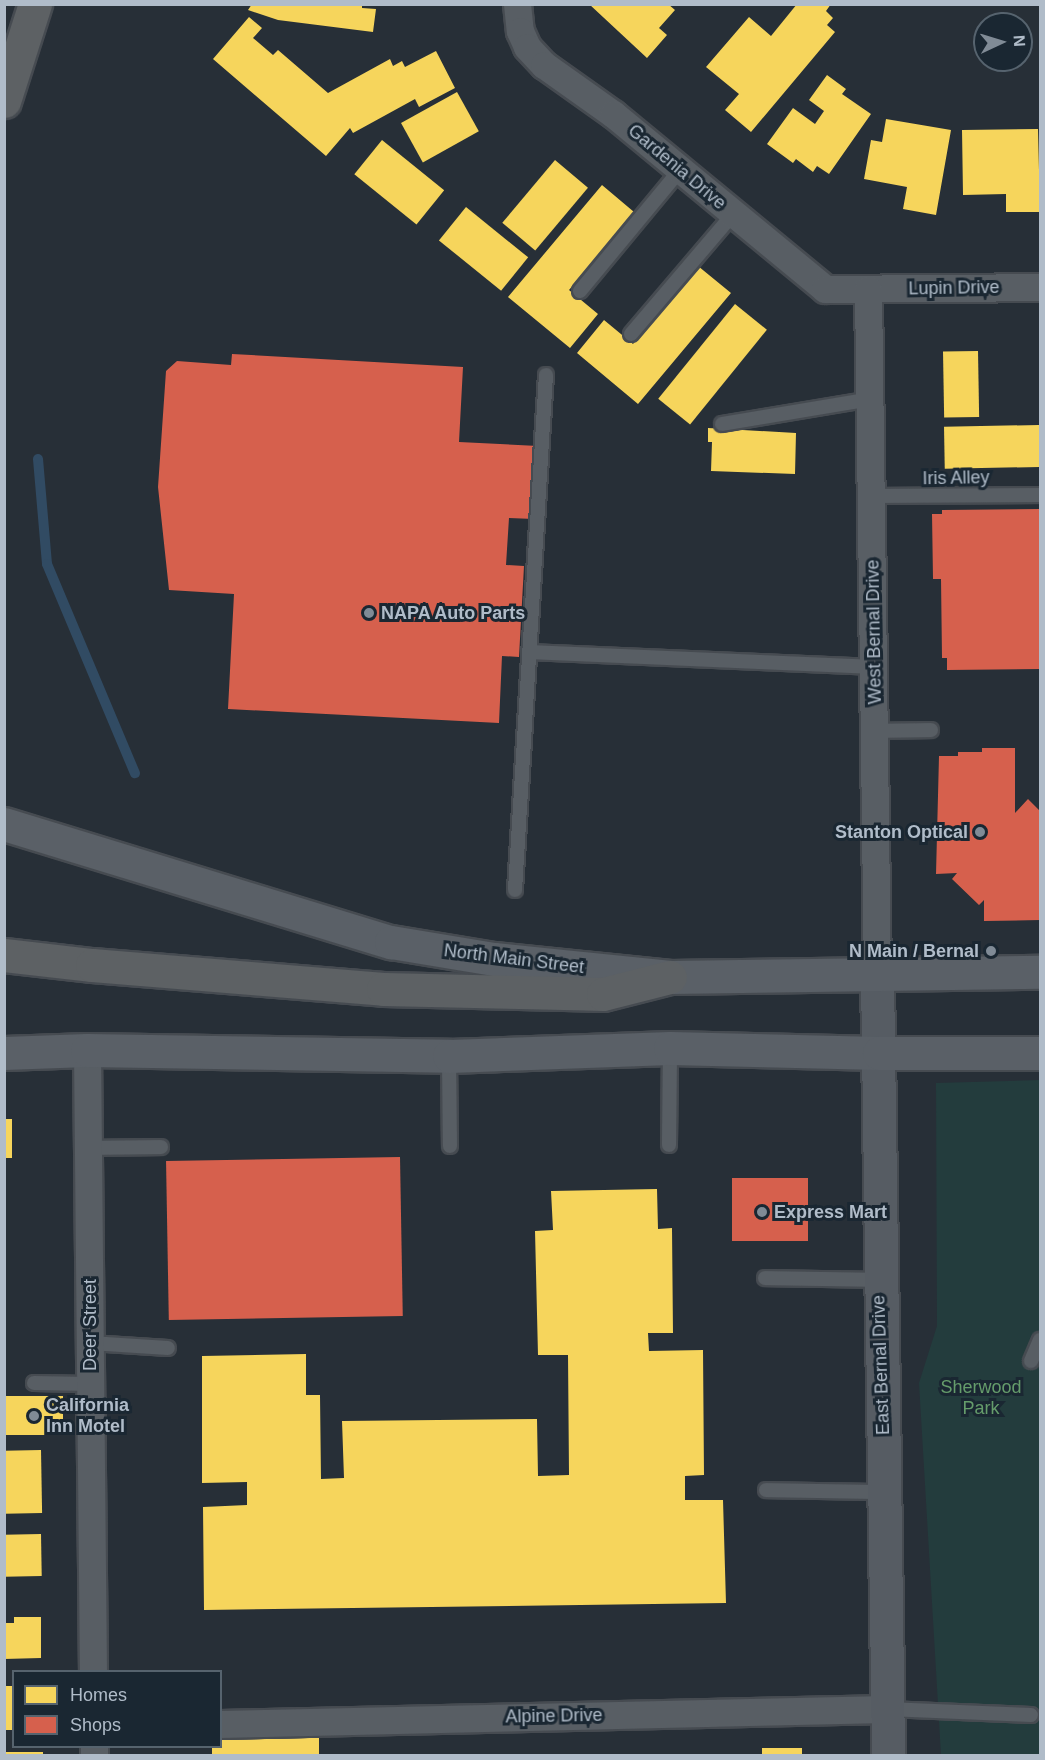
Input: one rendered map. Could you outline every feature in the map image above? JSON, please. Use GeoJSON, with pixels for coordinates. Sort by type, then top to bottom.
{"type":"FeatureCollection","features":[{"type":"Feature","properties":{"kind":"highway"},"geometry":{"type":"LineString","coordinates":[[4,100],[35,4]]}},
{"type":"Feature","properties":{"kind":"highway"},"geometry":{"type":"LineString","coordinates":[[4,955],[92,965],[383,989],[603,994],[670,977]]}},
{"type":"Feature","properties":{"kind":"main road","name":"North Main Street"},"geometry":{"type":"LineString","coordinates":[[4,824],[390,942],[494,959],[670,977],[1041,972]]}},
{"type":"Feature","properties":{"kind":"main road","name":"East Bernal Drive"},"geometry":{"type":"LineString","coordinates":[[877,974],[879,1280],[885,1492],[888,1755]]}},
{"type":"Feature","properties":{"kind":"main road"},"geometry":{"type":"LineString","coordinates":[[4,1053],[87,1050],[449,1056],[669,1048],[879,1053],[1041,1053]]}},
{"type":"Feature","properties":{"kind":"street","name":"Gardenia Drive"},"geometry":{"type":"LineString","coordinates":[[517,4],[520,31],[527,47],[544,65],[613,114],[825,290],[868,289]]}},
{"type":"Feature","properties":{"kind":"street","name":"Lupin Drive"},"geometry":{"type":"LineString","coordinates":[[868,289],[1041,287]]}},
{"type":"Feature","properties":{"kind":"street","name":"West Bernal Drive"},"geometry":{"type":"LineString","coordinates":[[868,289],[873,496],[877,974]]}},
{"type":"Feature","properties":{"kind":"street","name":"Deer Street"},"geometry":{"type":"LineString","coordinates":[[87,1050],[93,1670]]}},
{"type":"Feature","properties":{"kind":"street","name":"Alpine Drive"},"geometry":{"type":"LineString","coordinates":[[222,1724],[887,1708]]}},
{"type":"Feature","properties":{"kind":"lane"},"geometry":{"type":"LineString","coordinates":[[580,291],[680,170]]}},
{"type":"Feature","properties":{"kind":"lane"},"geometry":{"type":"LineString","coordinates":[[631,334],[733,214]]}},
{"type":"Feature","properties":{"kind":"lane"},"geometry":{"type":"LineString","coordinates":[[515,890],[546,375]]}},
{"type":"Feature","properties":{"kind":"lane"},"geometry":{"type":"LineString","coordinates":[[722,424],[871,399]]}},
{"type":"Feature","properties":{"kind":"lane","name":"Iris Alley"},"geometry":{"type":"LineString","coordinates":[[873,496],[1041,495]]}},
{"type":"Feature","properties":{"kind":"lane"},"geometry":{"type":"LineString","coordinates":[[530,652],[874,667]]}},
{"type":"Feature","properties":{"kind":"lane"},"geometry":{"type":"LineString","coordinates":[[876,731],[931,730]]}},
{"type":"Feature","properties":{"kind":"lane"},"geometry":{"type":"LineString","coordinates":[[669,1048],[669,1145]]}},
{"type":"Feature","properties":{"kind":"lane"},"geometry":{"type":"LineString","coordinates":[[449,1056],[450,1146]]}},
{"type":"Feature","properties":{"kind":"lane"},"geometry":{"type":"LineString","coordinates":[[88,1148],[161,1147]]}},
{"type":"Feature","properties":{"kind":"lane"},"geometry":{"type":"LineString","coordinates":[[765,1278],[879,1280]]}},
{"type":"Feature","properties":{"kind":"lane"},"geometry":{"type":"LineString","coordinates":[[1031,1361],[1041,1340]]}},
{"type":"Feature","properties":{"kind":"lane"},"geometry":{"type":"LineString","coordinates":[[90,1344],[168,1348]]}},
{"type":"Feature","properties":{"kind":"lane"},"geometry":{"type":"LineString","coordinates":[[34,1383],[90,1384]]}},
{"type":"Feature","properties":{"kind":"lane"},"geometry":{"type":"LineString","coordinates":[[766,1490],[885,1492]]}},
{"type":"Feature","properties":{"kind":"lane"},"geometry":{"type":"LineString","coordinates":[[887,1708],[1031,1715]]}},
{"type":"Feature","properties":{"kind":"green space","name":"Sherwood Park"},"geometry":{"type":"Polygon","coordinates":[[[1040,1080],[1040,1755],[941,1755],[919,1383],[937,1326],[936,1083],[1040,1080]]]}},
{"type":"Feature","properties":{"kind":"building: Homes"},"geometry":{"type":"Polygon","coordinates":[[[252,4],[362,4],[362,8],[376,9],[373,32],[278,20],[248,10],[252,4]]]}},
{"type":"Feature","properties":{"kind":"building: Homes"},"geometry":{"type":"Polygon","coordinates":[[[589,4],[668,4],[675,10],[659,28],[667,35],[647,58],[589,4]]]}},
{"type":"Feature","properties":{"kind":"building: Homes"},"geometry":{"type":"Polygon","coordinates":[[[797,4],[831,4],[826,11],[833,18],[827,25],[835,32],[751,132],[725,110],[739,94],[706,67],[749,17],[771,36],[797,4]]]}},
{"type":"Feature","properties":{"kind":"building: Homes"},"geometry":{"type":"Polygon","coordinates":[[[249,17],[262,28],[253,38],[273,55],[278,50],[328,93],[390,59],[393,66],[402,61],[405,67],[436,51],[455,88],[419,107],[415,99],[353,133],[350,128],[326,156],[213,59],[249,17]]]}},
{"type":"Feature","properties":{"kind":"building: Homes"},"geometry":{"type":"Polygon","coordinates":[[[827,75],[846,89],[842,94],[871,114],[829,174],[817,166],[813,172],[796,159],[793,163],[767,144],[793,108],[815,124],[824,111],[809,100],[827,75]]]}},
{"type":"Feature","properties":{"kind":"building: Homes"},"geometry":{"type":"Polygon","coordinates":[[[457,92],[479,131],[423,162],[401,123],[457,92]]]}},
{"type":"Feature","properties":{"kind":"building: Homes"},"geometry":{"type":"Polygon","coordinates":[[[886,119],[951,130],[936,215],[903,209],[907,187],[864,179],[871,140],[882,142],[886,119]]]}},
{"type":"Feature","properties":{"kind":"building: Homes"},"geometry":{"type":"Polygon","coordinates":[[[1038,129],[1040,212],[1006,212],[1006,194],[963,195],[962,130],[1038,129]]]}},
{"type":"Feature","properties":{"kind":"building: Homes"},"geometry":{"type":"Polygon","coordinates":[[[382,140],[444,190],[416,225],[354,174],[382,140]]]}},
{"type":"Feature","properties":{"kind":"building: Homes"},"geometry":{"type":"Polygon","coordinates":[[[555,160],[588,188],[535,250],[502,223],[555,160]]]}},
{"type":"Feature","properties":{"kind":"building: Homes"},"geometry":{"type":"Polygon","coordinates":[[[602,185],[634,212],[569,290],[598,314],[570,348],[508,297],[602,185]]]}},
{"type":"Feature","properties":{"kind":"building: Homes"},"geometry":{"type":"Polygon","coordinates":[[[466,207],[528,257],[501,291],[439,240],[466,207]]]}},
{"type":"Feature","properties":{"kind":"building: Homes"},"geometry":{"type":"Polygon","coordinates":[[[698,266],[731,293],[638,404],[577,353],[604,320],[633,344],[698,266]]]}},
{"type":"Feature","properties":{"kind":"building: Homes"},"geometry":{"type":"Polygon","coordinates":[[[735,304],[767,330],[690,425],[658,399],[735,304]]]}},
{"type":"Feature","properties":{"kind":"building: Homes"},"geometry":{"type":"Polygon","coordinates":[[[978,351],[979,417],[944,418],[943,352],[978,351]]]}},
{"type":"Feature","properties":{"kind":"building: Homes"},"geometry":{"type":"Polygon","coordinates":[[[1039,425],[1040,467],[945,469],[944,427],[1039,425]]]}},
{"type":"Feature","properties":{"kind":"building: Homes"},"geometry":{"type":"Polygon","coordinates":[[[708,428],[796,433],[795,474],[711,471],[712,442],[708,442],[708,428]]]}},
{"type":"Feature","properties":{"kind":"building: Homes"},"geometry":{"type":"Polygon","coordinates":[[[4,1119],[12,1119],[12,1158],[4,1158],[4,1119]]]}},
{"type":"Feature","properties":{"kind":"building: Homes"},"geometry":{"type":"Polygon","coordinates":[[[657,1189],[658,1229],[672,1228],[673,1333],[648,1333],[649,1351],[703,1350],[704,1475],[685,1476],[685,1500],[723,1500],[726,1603],[204,1610],[203,1507],[247,1505],[247,1482],[202,1483],[202,1356],[306,1354],[306,1395],[320,1395],[321,1479],[344,1478],[342,1421],[537,1419],[538,1476],[569,1475],[568,1355],[538,1355],[535,1231],[553,1230],[551,1191],[657,1189]]]}},
{"type":"Feature","properties":{"kind":"building: Homes","name":"California Inn Motel"},"geometry":{"type":"Polygon","coordinates":[[[4,1396],[63,1396],[63,1435],[4,1435],[4,1396]]]}},
{"type":"Feature","properties":{"kind":"building: Homes"},"geometry":{"type":"Polygon","coordinates":[[[41,1450],[42,1513],[5,1514],[4,1451],[41,1450]]]}},
{"type":"Feature","properties":{"kind":"building: Homes"},"geometry":{"type":"Polygon","coordinates":[[[41,1534],[42,1576],[5,1577],[4,1535],[41,1534]]]}},
{"type":"Feature","properties":{"kind":"building: Homes"},"geometry":{"type":"Polygon","coordinates":[[[14,1617],[41,1617],[41,1658],[4,1659],[4,1623],[14,1623],[14,1617]]]}},
{"type":"Feature","properties":{"kind":"building: Homes"},"geometry":{"type":"Polygon","coordinates":[[[4,1686],[12,1686],[12,1730],[4,1730],[4,1686]]]}},
{"type":"Feature","properties":{"kind":"building: Homes"},"geometry":{"type":"Polygon","coordinates":[[[222,1733],[319,1733],[319,1756],[212,1756],[212,1748],[222,1748],[222,1733]]]}},
{"type":"Feature","properties":{"kind":"building: Homes"},"geometry":{"type":"Polygon","coordinates":[[[762,1748],[802,1748],[802,1756],[762,1756],[762,1748]]]}},
{"type":"Feature","properties":{"kind":"building: Homes"},"geometry":{"type":"Polygon","coordinates":[[[4,1752],[43,1752],[43,1756],[4,1756],[4,1752]]]}},
{"type":"Feature","properties":{"kind":"building: Shops"},"geometry":{"type":"Polygon","coordinates":[[[232,354],[463,367],[459,442],[538,446],[534,519],[509,518],[506,565],[524,566],[519,657],[502,656],[499,723],[228,709],[234,594],[169,590],[158,487],[166,371],[177,361],[231,365],[232,354]]]}},
{"type":"Feature","properties":{"kind":"building: Shops"},"geometry":{"type":"Polygon","coordinates":[[[1040,509],[1040,669],[947,670],[947,658],[942,658],[941,579],[933,579],[932,514],[942,514],[942,510],[1040,509]]]}},
{"type":"Feature","properties":{"kind":"building: Shops"},"geometry":{"type":"Polygon","coordinates":[[[982,748],[1015,748],[1015,813],[1028,799],[1040,811],[1040,920],[984,921],[984,900],[979,905],[952,879],[957,873],[936,874],[939,756],[958,756],[958,752],[982,752],[982,748]]]}},
{"type":"Feature","properties":{"kind":"building: Shops"},"geometry":{"type":"Polygon","coordinates":[[[400,1157],[403,1316],[169,1320],[166,1161],[400,1157]]]}},
{"type":"Feature","properties":{"kind":"building: Shops"},"geometry":{"type":"Polygon","coordinates":[[[732,1178],[808,1178],[808,1241],[732,1241],[732,1178]]]}},
{"type":"Feature","properties":{"kind":"waterway"},"geometry":{"type":"LineString","coordinates":[[38,459],[47,564],[135,773]]}},
{"type":"Feature","properties":{"kind":"place","name":"NAPA Auto Parts"},"geometry":{"type":"Point","coordinates":[369,613]}},
{"type":"Feature","properties":{"kind":"place","name":"Stanton Optical"},"geometry":{"type":"Point","coordinates":[980,832]}},
{"type":"Feature","properties":{"kind":"place","name":"N Main / Bernal"},"geometry":{"type":"Point","coordinates":[991,951]}},
{"type":"Feature","properties":{"kind":"place","name":"Express Mart"},"geometry":{"type":"Point","coordinates":[762,1212]}},
{"type":"Feature","properties":{"kind":"place","name":"California Inn Motel"},"geometry":{"type":"Point","coordinates":[34,1416]}}]}
